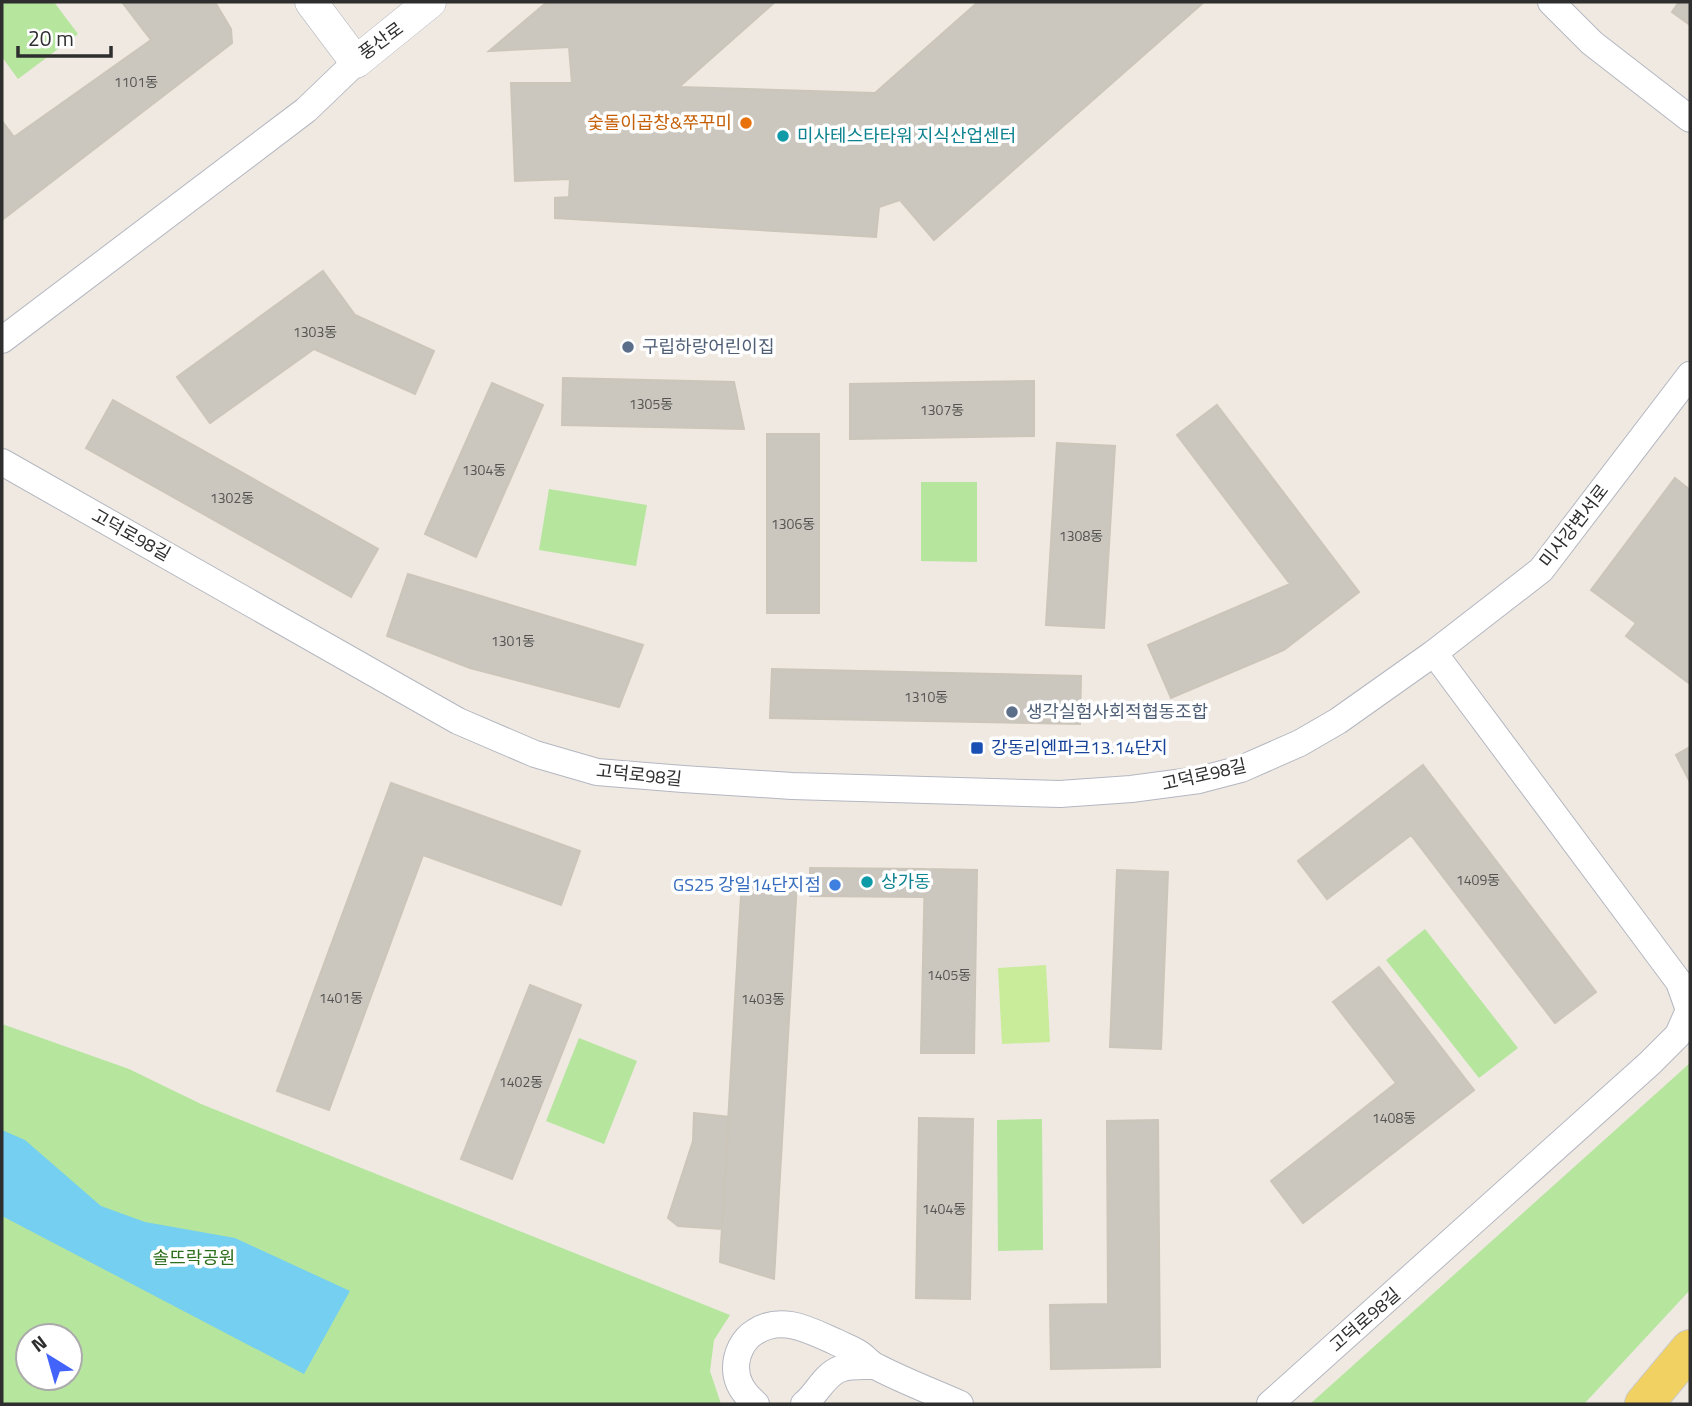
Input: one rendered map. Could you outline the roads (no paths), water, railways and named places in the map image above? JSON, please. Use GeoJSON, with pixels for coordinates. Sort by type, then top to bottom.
{"type":"FeatureCollection","features":[{"type":"Feature","properties":{"kind":"main road"},"geometry":{"type":"LineString","coordinates":[[1644,1404],[1690,1349]]}},
{"type":"Feature","properties":{"kind":"street","name":"풍산로"},"geometry":{"type":"LineString","coordinates":[[312,2],[356,62],[430,2]]}},
{"type":"Feature","properties":{"kind":"street"},"geometry":{"type":"LineString","coordinates":[[1552,2],[1592,43],[1690,119]]}},
{"type":"Feature","properties":{"kind":"street"},"geometry":{"type":"LineString","coordinates":[[2,340],[306,110],[356,62]]}},
{"type":"Feature","properties":{"kind":"street","name":"미사강변서로"},"geometry":{"type":"LineString","coordinates":[[1434,653],[1541,570],[1690,375]]}},
{"type":"Feature","properties":{"kind":"street","name":"고덕로98길"},"geometry":{"type":"LineString","coordinates":[[2,463],[458,721],[535,754],[597,772],[792,786],[1060,794],[1131,789],[1199,780],[1241,769],[1300,743],[1338,721],[1434,653],[1679,982],[1689,1010],[1678,1035],[1650,1063],[1270,1404]]}},
{"type":"Feature","properties":{"kind":"street"},"geometry":{"type":"LineString","coordinates":[[756,1404],[739,1384],[737,1357],[752,1333],[764,1326],[778,1323],[805,1328],[861,1354],[873,1366],[960,1404]]}},
{"type":"Feature","properties":{"kind":"street"},"geometry":{"type":"LineString","coordinates":[[804,1404],[829,1376],[840,1369],[873,1366]]}},
{"type":"Feature","properties":{"kind":"water"},"geometry":{"type":"Polygon","coordinates":[[[2,1130],[25,1140],[101,1206],[145,1222],[235,1238],[350,1291],[304,1374],[2,1216],[2,1130]]]}},
{"type":"Feature","properties":{"kind":"place","name":"숯돌이곱창&쭈꾸미"},"geometry":{"type":"Point","coordinates":[746,123]}},
{"type":"Feature","properties":{"kind":"place","name":"미사테스타타워 지식산업센터"},"geometry":{"type":"Point","coordinates":[783,136]}},
{"type":"Feature","properties":{"kind":"place","name":"구립하랑어린이집"},"geometry":{"type":"Point","coordinates":[628,347]}},
{"type":"Feature","properties":{"kind":"place","name":"생각실험사회적협동조합"},"geometry":{"type":"Point","coordinates":[1012,712]}},
{"type":"Feature","properties":{"kind":"place","name":"강동리엔파크13.14단지"},"geometry":{"type":"Point","coordinates":[977,748]}},
{"type":"Feature","properties":{"kind":"place","name":"상가동"},"geometry":{"type":"Point","coordinates":[867,882]}},
{"type":"Feature","properties":{"kind":"place","name":"GS25 강일14단지점"},"geometry":{"type":"Point","coordinates":[835,885]}},
{"type":"Feature","properties":{"kind":"park label","name":"솔뜨락공원"},"geometry":{"type":"Point","coordinates":[194,1258]}}]}
